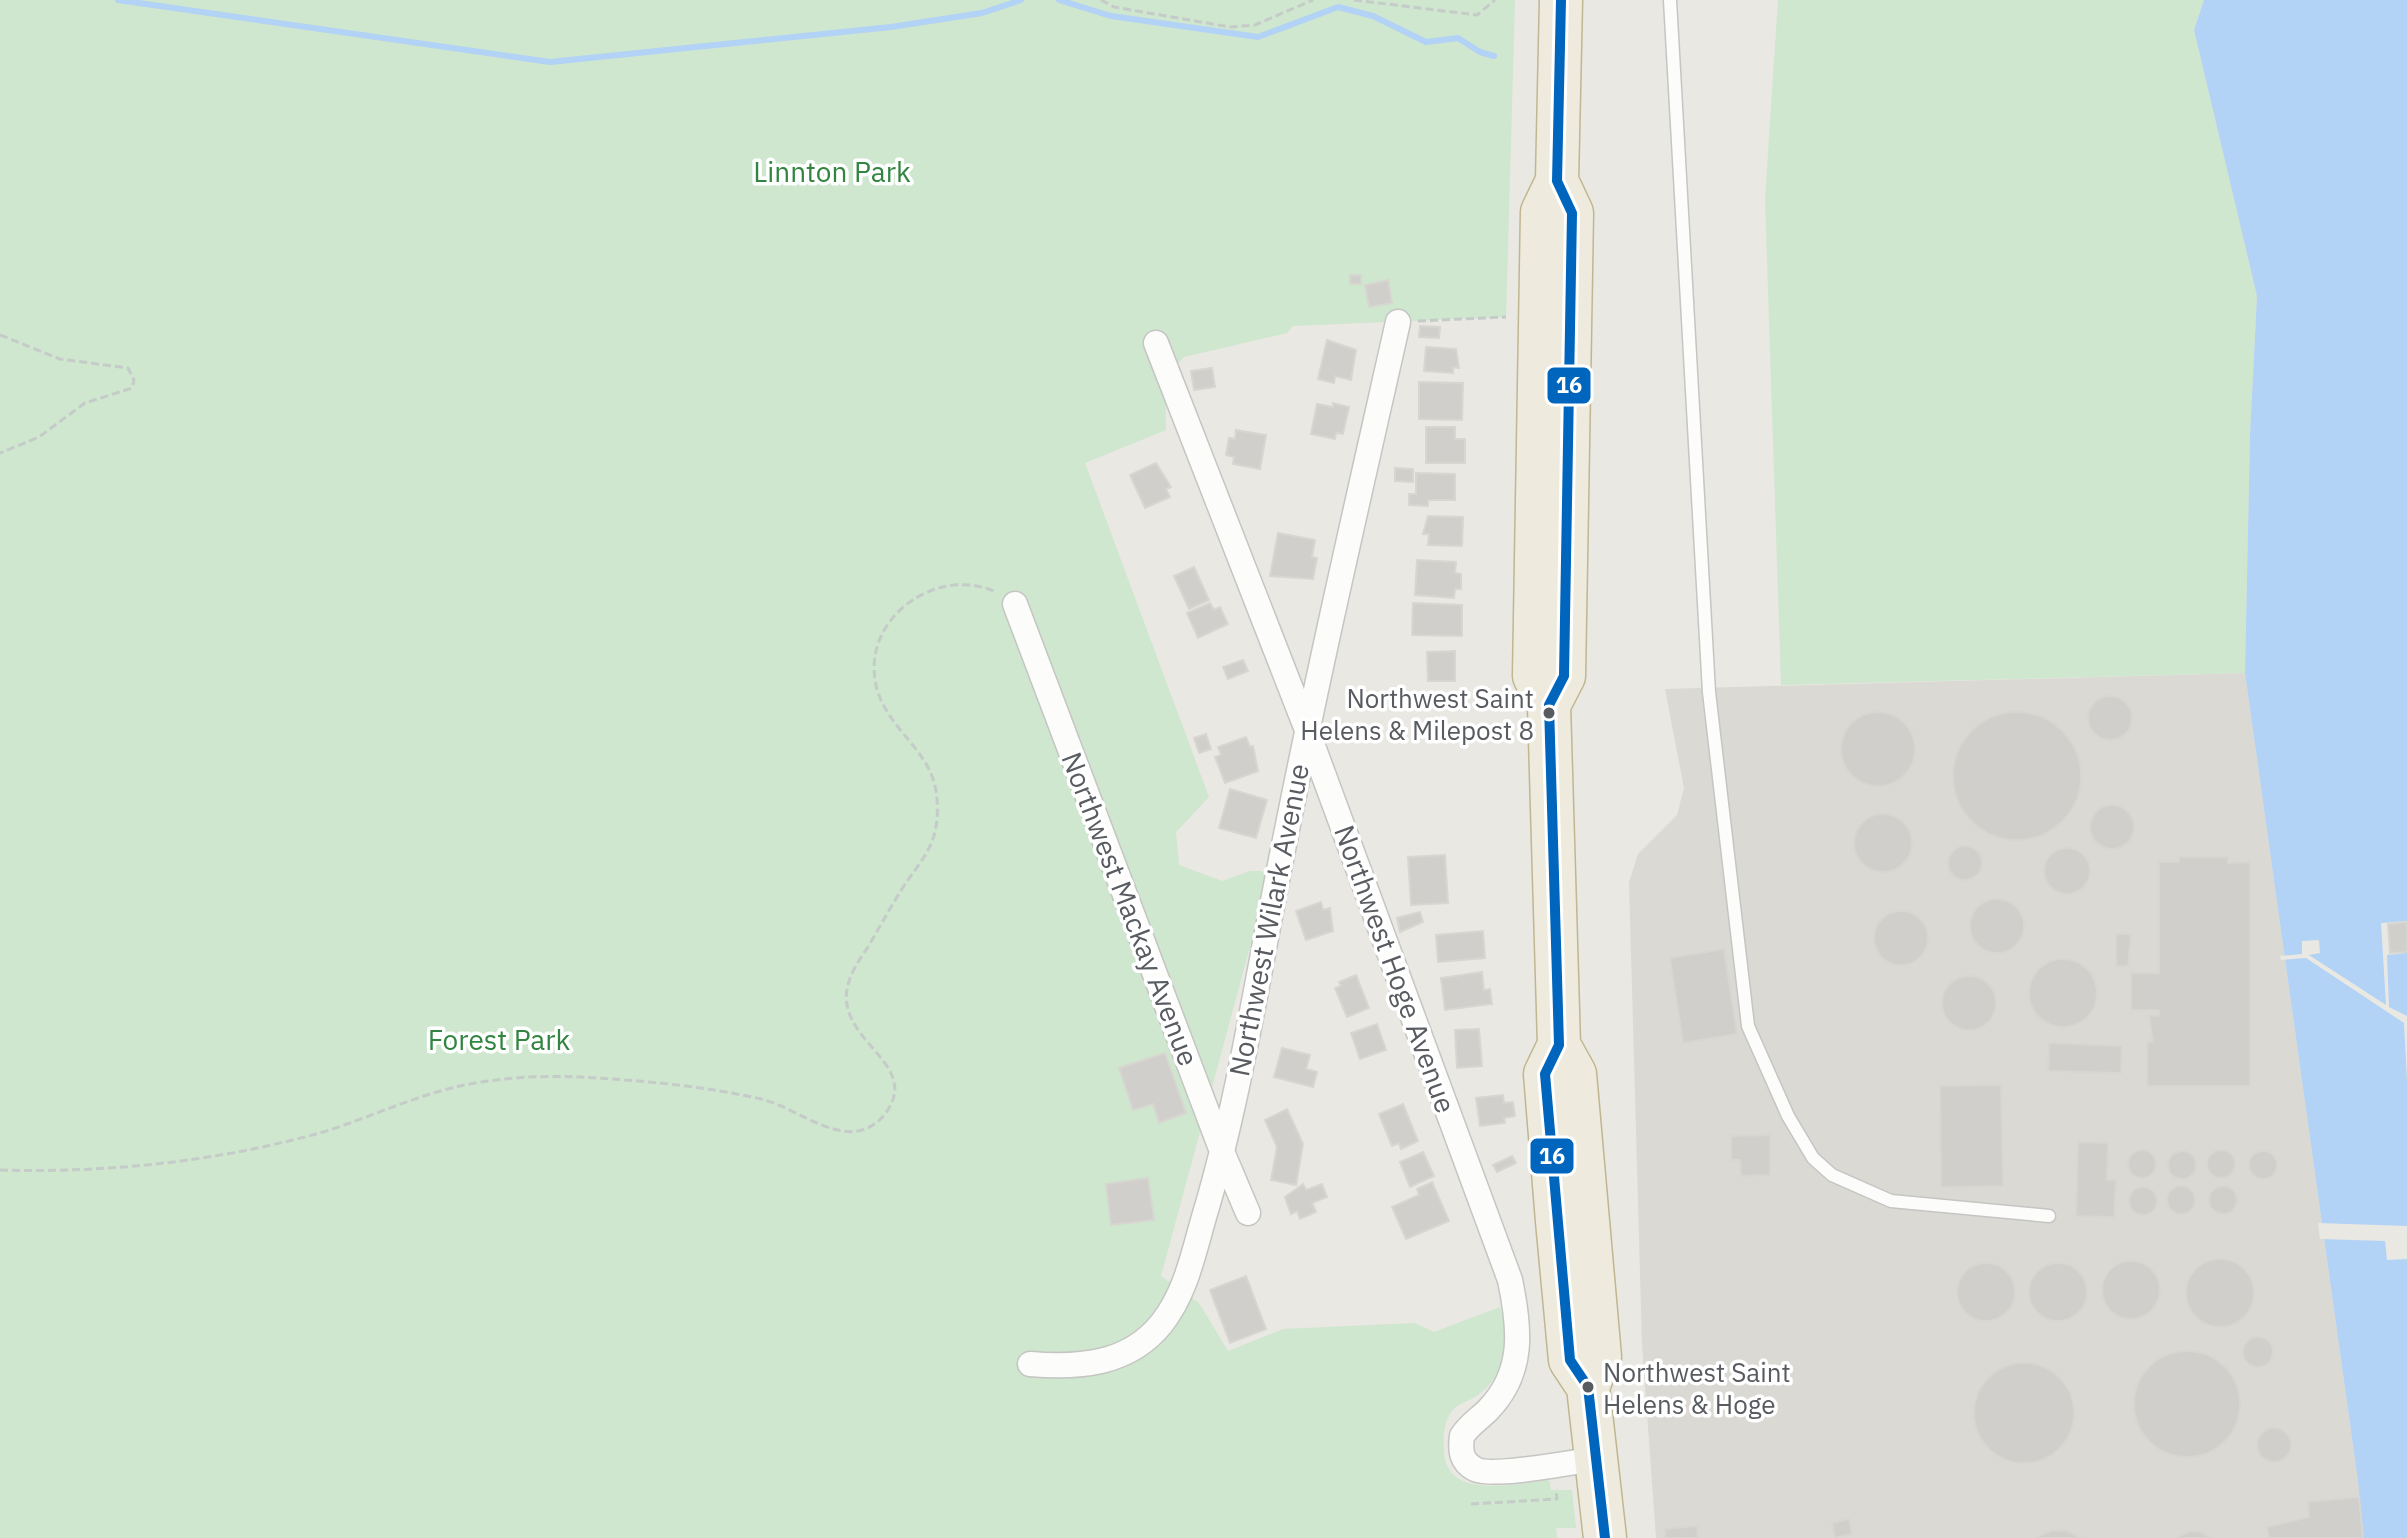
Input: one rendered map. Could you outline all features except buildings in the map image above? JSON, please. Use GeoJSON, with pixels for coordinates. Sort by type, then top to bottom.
{"type":"FeatureCollection","features":[{"type":"Feature","properties":{"kind":"highway"},"geometry":{"type":"LineString","coordinates":[[1561,0],[1557,181],[1542,212],[1534,534],[1534,676],[1549,705],[1559,1045],[1545,1074],[1570,1360],[1588,1387],[1605,1538]]}},
{"type":"Feature","properties":{"kind":"street","name":"Northwest Wilark Avenue"},"geometry":{"type":"LineString","coordinates":[[1030,1364],[1073,1368],[1110,1360],[1138,1344],[1159,1326],[1188,1276],[1223,1154],[1307,730],[1398,322]]}},
{"type":"Feature","properties":{"kind":"street","name":"Northwest Hoge Avenue"},"geometry":{"type":"LineString","coordinates":[[1156,343],[1307,730],[1513,1295],[1520,1325],[1519,1350],[1512,1374],[1490,1409],[1467,1428],[1460,1451],[1467,1464],[1487,1473],[1596,1459]]}},
{"type":"Feature","properties":{"kind":"street","name":"Northwest Mackay Avenue"},"geometry":{"type":"LineString","coordinates":[[1015,604],[1248,1213]]}},
{"type":"Feature","properties":{"kind":"lane"},"geometry":{"type":"LineString","coordinates":[[1670,0],[1705,646],[1748,1026],[1788,1116],[1813,1158],[1832,1175],[1891,1201],[2049,1216]]}},
{"type":"Feature","properties":{"kind":"path"},"geometry":{"type":"LineString","coordinates":[[1101,0],[1114,7],[1230,27],[1267,21],[1313,0]]}},
{"type":"Feature","properties":{"kind":"path"},"geometry":{"type":"LineString","coordinates":[[1354,0],[1477,15],[1495,0]]}},
{"type":"Feature","properties":{"kind":"path"},"geometry":{"type":"LineString","coordinates":[[1398,322],[1506,317]]}},
{"type":"Feature","properties":{"kind":"path"},"geometry":{"type":"LineString","coordinates":[[0,335],[60,359],[128,368],[134,380],[132,388],[124,393],[114,393],[85,403],[39,437],[0,453]]}},
{"type":"Feature","properties":{"kind":"path"},"geometry":{"type":"LineString","coordinates":[[0,1170],[125,1167],[221,1155],[315,1134],[451,1088],[546,1077],[578,1077],[735,1094],[764,1100],[838,1131],[867,1129],[879,1121],[892,1102],[893,1074],[884,1058],[856,1032],[848,1014],[846,994],[859,962],[903,887],[928,854],[937,826],[937,797],[926,760],[886,712],[877,688],[876,655],[892,617],[912,598],[937,587],[965,584],[992,590],[1015,604]]}},
{"type":"Feature","properties":{"kind":"path"},"geometry":{"type":"LineString","coordinates":[[1471,1504],[1557,1499],[1555,1464]]}},
{"type":"Feature","properties":{"kind":"shaded area"},"geometry":{"type":"Polygon","coordinates":[[[2245,673],[2358,1481],[2363,1538],[1656,1538],[1642,1344],[1629,882],[1638,854],[1677,815],[1684,788],[1665,689],[2245,673]]]}},
{"type":"Feature","properties":{"kind":"green space","name":"Forest Park"},"geometry":{"type":"Polygon","coordinates":[[[0,0],[1515,0],[1506,317],[1293,326],[1287,333],[1184,357],[1165,378],[1166,430],[1085,463],[1209,797],[1176,832],[1179,865],[1222,881],[1250,871],[1262,871],[1268,880],[1161,1276],[1199,1303],[1228,1351],[1283,1329],[1415,1323],[1434,1332],[1500,1307],[1506,1343],[1501,1366],[1488,1387],[1457,1406],[1449,1416],[1444,1442],[1448,1468],[1458,1478],[1486,1486],[1549,1480],[1551,1490],[1572,1490],[1576,1528],[1556,1528],[1557,1538],[0,1538],[0,0]]]}},
{"type":"Feature","properties":{"kind":"green space"},"geometry":{"type":"Polygon","coordinates":[[[1778,0],[2204,0],[2194,30],[2257,296],[2250,435],[2245,673],[1781,685],[1765,199],[1778,0]]]}},
{"type":"Feature","properties":{"kind":"water"},"geometry":{"type":"Polygon","coordinates":[[[2204,0],[2407,0],[2407,1538],[2363,1538],[2358,1481],[2245,673],[2250,435],[2257,296],[2194,30],[2204,0]]]}},
{"type":"Feature","properties":{"kind":"pier"},"geometry":{"type":"Polygon","coordinates":[[[2407,921],[2407,953],[2387,955],[2389,1007],[2407,1016],[2407,1082],[2404,1023],[2306,958],[2281,960],[2280,956],[2302,954],[2302,941],[2319,940],[2320,953],[2309,955],[2386,1005],[2381,923],[2407,921]]]}},
{"type":"Feature","properties":{"kind":"pier"},"geometry":{"type":"Polygon","coordinates":[[[2318,1223],[2407,1226],[2407,1259],[2387,1260],[2385,1241],[2320,1239],[2318,1223]]]}},
{"type":"Feature","properties":{"kind":"waterway"},"geometry":{"type":"LineString","coordinates":[[118,0],[550,62],[891,27],[982,13],[1021,0]]}},
{"type":"Feature","properties":{"kind":"waterway"},"geometry":{"type":"LineString","coordinates":[[1059,0],[1111,16],[1258,37],[1338,7],[1373,16],[1426,42],[1458,38],[1480,52],[1494,56]]}},
{"type":"Feature","properties":{"kind":"transit line","name":"16"},"geometry":{"type":"LineString","coordinates":[[1561,0],[1557,181],[1572,213],[1564,676],[1549,705],[1559,1045],[1545,1074],[1570,1360],[1588,1387],[1605,1538]]}},
{"type":"Feature","properties":{"kind":"place","name":"Northwest Saint Helens & Milepost 8"},"geometry":{"type":"Point","coordinates":[1549,713]}},
{"type":"Feature","properties":{"kind":"place","name":"Northwest Saint Helens & Hoge"},"geometry":{"type":"Point","coordinates":[1588,1387]}},
{"type":"Feature","properties":{"kind":"park label","name":"Linnton Park"},"geometry":{"type":"Point","coordinates":[832,172]}}]}
